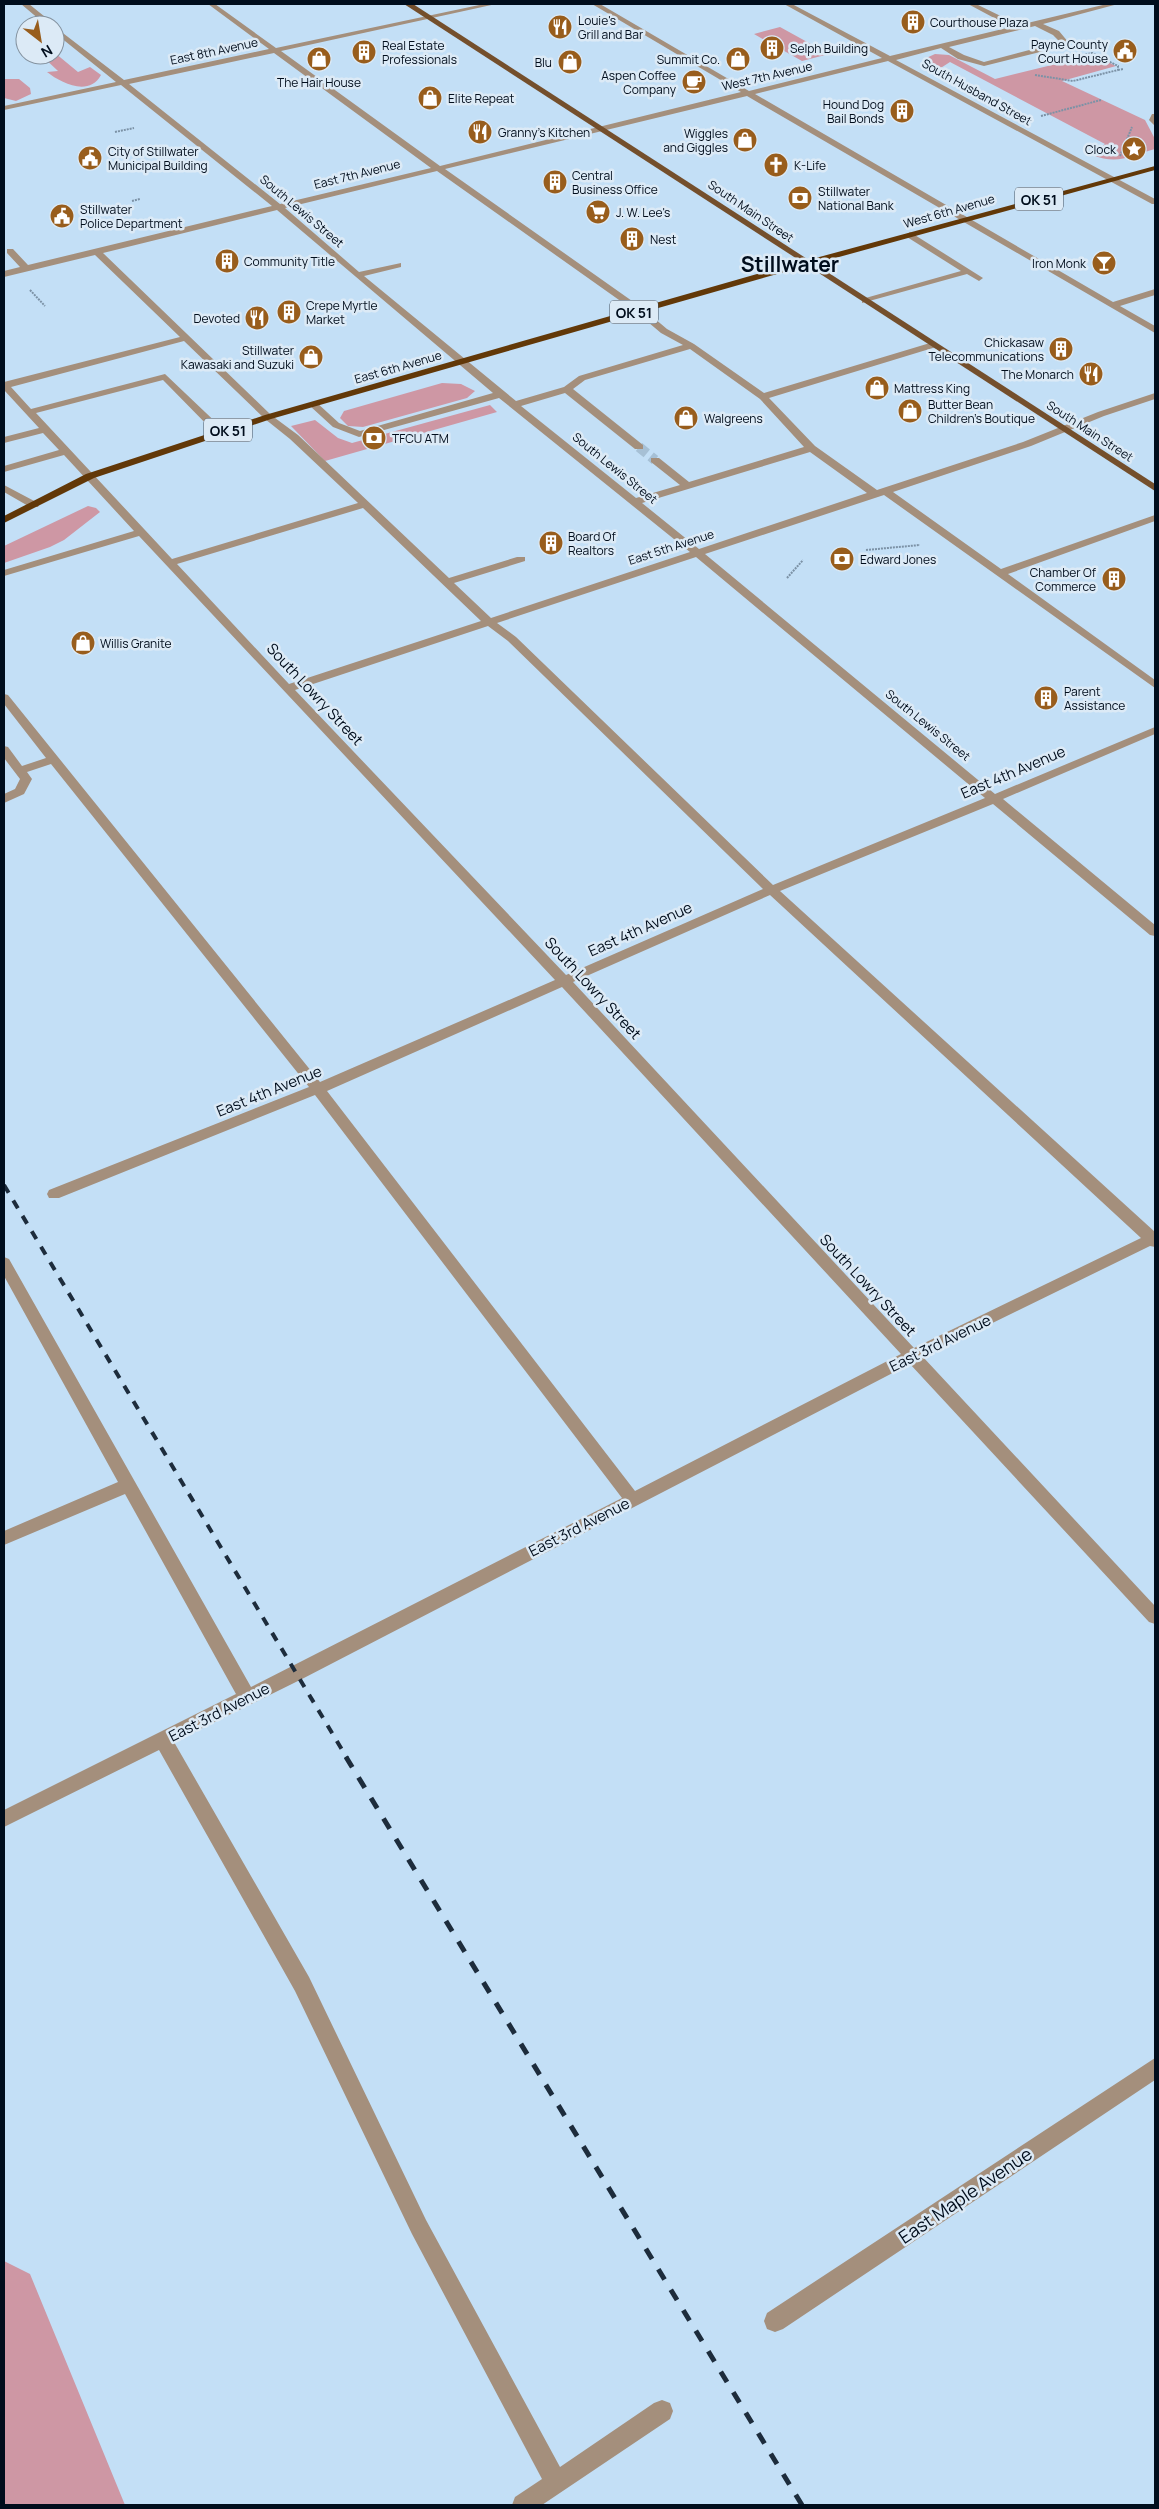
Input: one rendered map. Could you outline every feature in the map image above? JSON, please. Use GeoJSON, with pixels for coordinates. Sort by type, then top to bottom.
{"type":"FeatureCollection","features":[{"type":"Feature","properties":{"kind":"highway","name":"West 6th Avenue"},"geometry":{"type":"LineString","coordinates":[[808,264],[1155,168]]}},
{"type":"Feature","properties":{"kind":"highway","name":"East 6th Avenue"},"geometry":{"type":"LineString","coordinates":[[4,520],[90,476],[268,417],[639,310],[808,264]]}},
{"type":"Feature","properties":{"kind":"main road","name":"South Main Street"},"geometry":{"type":"LineString","coordinates":[[408,4],[685,181],[808,264],[1155,488]]}},
{"type":"Feature","properties":{"kind":"street"},"geometry":{"type":"LineString","coordinates":[[25,4],[39,15]]}},
{"type":"Feature","properties":{"kind":"street"},"geometry":{"type":"LineString","coordinates":[[211,4],[436,167],[639,310],[664,331],[691,346],[763,397],[811,448],[948,536],[1155,685]]}},
{"type":"Feature","properties":{"kind":"street","name":"East 8th Avenue"},"geometry":{"type":"LineString","coordinates":[[4,108],[493,4]]}},
{"type":"Feature","properties":{"kind":"street"},"geometry":{"type":"LineString","coordinates":[[595,4],[1155,330]]}},
{"type":"Feature","properties":{"kind":"street","name":"South Husband Street"},"geometry":{"type":"LineString","coordinates":[[787,4],[1155,202]]}},
{"type":"Feature","properties":{"kind":"street"},"geometry":{"type":"LineString","coordinates":[[971,4],[1017,27]]}},
{"type":"Feature","properties":{"kind":"street","name":"West 7th Avenue"},"geometry":{"type":"LineString","coordinates":[[600,128],[1115,4]]}},
{"type":"Feature","properties":{"kind":"street"},"geometry":{"type":"LineString","coordinates":[[941,45],[961,57],[984,64],[1065,43],[1056,34],[1036,23]]}},
{"type":"Feature","properties":{"kind":"street","name":"South Lewis Street"},"geometry":{"type":"LineString","coordinates":[[65,37],[278,207],[460,362],[697,553],[1155,932]]}},
{"type":"Feature","properties":{"kind":"street"},"geometry":{"type":"LineString","coordinates":[[1155,116],[1153,120],[1155,124]]}},
{"type":"Feature","properties":{"kind":"street","name":"East 7th Avenue"},"geometry":{"type":"LineString","coordinates":[[4,274],[600,128]]}},
{"type":"Feature","properties":{"kind":"street"},"geometry":{"type":"LineString","coordinates":[[910,235],[979,278]]}},
{"type":"Feature","properties":{"kind":"street"},"geometry":{"type":"LineString","coordinates":[[10,251],[26,268]]}},
{"type":"Feature","properties":{"kind":"street"},"geometry":{"type":"LineString","coordinates":[[96,251],[268,417],[294,437],[489,622],[512,639],[771,890],[1154,1239]]}},
{"type":"Feature","properties":{"kind":"street"},"geometry":{"type":"LineString","coordinates":[[358,276],[398,265]]}},
{"type":"Feature","properties":{"kind":"street"},"geometry":{"type":"LineString","coordinates":[[865,301],[969,272]]}},
{"type":"Feature","properties":{"kind":"street"},"geometry":{"type":"LineString","coordinates":[[1112,305],[1155,292]]}},
{"type":"Feature","properties":{"kind":"street"},"geometry":{"type":"LineString","coordinates":[[1144,323],[1155,320]]}},
{"type":"Feature","properties":{"kind":"street"},"geometry":{"type":"LineString","coordinates":[[4,385],[186,338]]}},
{"type":"Feature","properties":{"kind":"street"},"geometry":{"type":"LineString","coordinates":[[763,397],[933,345]]}},
{"type":"Feature","properties":{"kind":"street"},"geometry":{"type":"LineString","coordinates":[[514,405],[567,389],[582,378],[691,346]]}},
{"type":"Feature","properties":{"kind":"street"},"geometry":{"type":"LineString","coordinates":[[30,412],[165,377],[221,433]]}},
{"type":"Feature","properties":{"kind":"street","name":"South Lowry Street"},"geometry":{"type":"LineString","coordinates":[[4,385],[287,688],[564,980],[1155,1617]]}},
{"type":"Feature","properties":{"kind":"street"},"geometry":{"type":"LineString","coordinates":[[567,389],[639,447]]}},
{"type":"Feature","properties":{"kind":"street"},"geometry":{"type":"LineString","coordinates":[[312,404],[336,425],[359,434],[501,394]]}},
{"type":"Feature","properties":{"kind":"street","name":"East 5th Avenue"},"geometry":{"type":"LineString","coordinates":[[287,688],[1027,444],[1155,396]]}},
{"type":"Feature","properties":{"kind":"street"},"geometry":{"type":"LineString","coordinates":[[4,440],[46,429]]}},
{"type":"Feature","properties":{"kind":"street"},"geometry":{"type":"LineString","coordinates":[[634,502],[811,448]]}},
{"type":"Feature","properties":{"kind":"street"},"geometry":{"type":"LineString","coordinates":[[4,469],[67,451]]}},
{"type":"Feature","properties":{"kind":"street"},"geometry":{"type":"LineString","coordinates":[[655,460],[687,485]]}},
{"type":"Feature","properties":{"kind":"street"},"geometry":{"type":"LineString","coordinates":[[4,488],[34,505]]}},
{"type":"Feature","properties":{"kind":"street"},"geometry":{"type":"LineString","coordinates":[[170,563],[365,504]]}},
{"type":"Feature","properties":{"kind":"street"},"geometry":{"type":"LineString","coordinates":[[1001,574],[1155,518]]}},
{"type":"Feature","properties":{"kind":"street"},"geometry":{"type":"LineString","coordinates":[[4,573],[142,532]]}},
{"type":"Feature","properties":{"kind":"street"},"geometry":{"type":"LineString","coordinates":[[447,582],[521,559]]}},
{"type":"Feature","properties":{"kind":"street"},"geometry":{"type":"LineString","coordinates":[[4,697],[318,1089],[632,1499]]}},
{"type":"Feature","properties":{"kind":"street","name":"East 4th Avenue"},"geometry":{"type":"LineString","coordinates":[[54,1194],[318,1089],[771,890],[951,817],[993,797],[1155,730]]}},
{"type":"Feature","properties":{"kind":"street"},"geometry":{"type":"LineString","coordinates":[[4,750],[26,779],[20,791],[4,799]]}},
{"type":"Feature","properties":{"kind":"street"},"geometry":{"type":"LineString","coordinates":[[20,771],[55,759]]}},
{"type":"Feature","properties":{"kind":"street","name":"East 3rd Avenue"},"geometry":{"type":"LineString","coordinates":[[4,1819],[296,1674],[912,1356],[1154,1239]]}},
{"type":"Feature","properties":{"kind":"street"},"geometry":{"type":"LineString","coordinates":[[4,1263],[247,1697]]}},
{"type":"Feature","properties":{"kind":"street"},"geometry":{"type":"LineString","coordinates":[[4,1538],[129,1485]]}},
{"type":"Feature","properties":{"kind":"street"},"geometry":{"type":"LineString","coordinates":[[163,1740],[302,1984],[419,2227],[556,2483]]}},
{"type":"Feature","properties":{"kind":"street","name":"East Maple Avenue"},"geometry":{"type":"LineString","coordinates":[[775,2322],[1155,2068]]}},
{"type":"Feature","properties":{"kind":"street"},"geometry":{"type":"LineString","coordinates":[[523,2505],[662,2411]]}},
{"type":"Feature","properties":{"kind":"path"},"geometry":{"type":"LineString","coordinates":[[1118,70],[1123,69]]}},
{"type":"Feature","properties":{"kind":"path"},"geometry":{"type":"LineString","coordinates":[[1038,117],[1101,100]]}},
{"type":"Feature","properties":{"kind":"path"},"geometry":{"type":"LineString","coordinates":[[1118,159],[1135,120]]}},
{"type":"Feature","properties":{"kind":"path"},"geometry":{"type":"LineString","coordinates":[[115,132],[134,128]]}},
{"type":"Feature","properties":{"kind":"path"},"geometry":{"type":"LineString","coordinates":[[145,168],[155,166]]}},
{"type":"Feature","properties":{"kind":"path"},"geometry":{"type":"LineString","coordinates":[[132,201],[140,199]]}},
{"type":"Feature","properties":{"kind":"path"},"geometry":{"type":"LineString","coordinates":[[25,286],[45,306]]}},
{"type":"Feature","properties":{"kind":"path"},"geometry":{"type":"LineString","coordinates":[[866,550],[917,547],[948,536]]}},
{"type":"Feature","properties":{"kind":"path"},"geometry":{"type":"LineString","coordinates":[[787,578],[803,560]]}},
{"type":"Feature","properties":{"kind":"shaded area"},"geometry":{"type":"Polygon","coordinates":[[[780,27],[829,54],[802,61],[754,34],[780,27]]]}},
{"type":"Feature","properties":{"kind":"shaded area"},"geometry":{"type":"Polygon","coordinates":[[[935,54],[949,55],[995,79],[1093,55],[1116,66],[1062,81],[1145,120],[1155,139],[1155,149],[1131,157],[1117,159],[1101,158],[1092,155],[1105,144],[950,62],[936,71],[922,64],[924,59],[935,54]]]}},
{"type":"Feature","properties":{"kind":"shaded area"},"geometry":{"type":"Polygon","coordinates":[[[65,61],[78,72],[90,67],[101,75],[96,82],[82,87],[67,84],[47,72],[58,71],[52,65],[65,65],[65,61]]]}},
{"type":"Feature","properties":{"kind":"shaded area"},"geometry":{"type":"Polygon","coordinates":[[[4,79],[19,79],[30,88],[31,94],[16,101],[4,98],[4,79]]]}},
{"type":"Feature","properties":{"kind":"shaded area"},"geometry":{"type":"Polygon","coordinates":[[[442,383],[461,384],[475,391],[467,398],[363,427],[348,426],[340,418],[344,411],[442,383]]]}},
{"type":"Feature","properties":{"kind":"shaded area"},"geometry":{"type":"Polygon","coordinates":[[[490,405],[497,412],[325,461],[291,426],[315,420],[338,438],[352,443],[490,405]]]}},
{"type":"Feature","properties":{"kind":"shaded area"},"geometry":{"type":"Polygon","coordinates":[[[88,506],[96,508],[100,512],[64,540],[50,547],[4,563],[4,546],[88,506]]]}},
{"type":"Feature","properties":{"kind":"shaded area"},"geometry":{"type":"Polygon","coordinates":[[[4,2261],[30,2274],[125,2505],[4,2505],[4,2261]]]}},
{"type":"Feature","properties":{"kind":"tunnel"},"geometry":{"type":"LineString","coordinates":[[639,447],[655,460]]}},
{"type":"Feature","properties":{"kind":"railway"},"geometry":{"type":"LineString","coordinates":[[4,1185],[347,1758]]}},
{"type":"Feature","properties":{"kind":"railway"},"geometry":{"type":"LineString","coordinates":[[346,1757],[802,2505]]}},
{"type":"Feature","properties":{"kind":"place","name":"Courthouse Plaza"},"geometry":{"type":"Point","coordinates":[913,22]}},
{"type":"Feature","properties":{"kind":"place","name":"Louie's Grill and Bar"},"geometry":{"type":"Point","coordinates":[560,27]}},
{"type":"Feature","properties":{"kind":"place","name":"Selph Building"},"geometry":{"type":"Point","coordinates":[772,48]}},
{"type":"Feature","properties":{"kind":"place","name":"Payne County Court House"},"geometry":{"type":"Point","coordinates":[1125,51]}},
{"type":"Feature","properties":{"kind":"place","name":"Real Estate Professionals"},"geometry":{"type":"Point","coordinates":[364,52]}},
{"type":"Feature","properties":{"kind":"place","name":"The Hair House"},"geometry":{"type":"Point","coordinates":[319,59]}},
{"type":"Feature","properties":{"kind":"place","name":"Summit Co."},"geometry":{"type":"Point","coordinates":[738,59]}},
{"type":"Feature","properties":{"kind":"place","name":"Blu"},"geometry":{"type":"Point","coordinates":[570,62]}},
{"type":"Feature","properties":{"kind":"place","name":"Aspen Coffee Company"},"geometry":{"type":"Point","coordinates":[694,82]}},
{"type":"Feature","properties":{"kind":"place","name":"Elite Repeat"},"geometry":{"type":"Point","coordinates":[430,98]}},
{"type":"Feature","properties":{"kind":"place","name":"Hound Dog Bail Bonds"},"geometry":{"type":"Point","coordinates":[902,111]}},
{"type":"Feature","properties":{"kind":"place","name":"Granny's Kitchen"},"geometry":{"type":"Point","coordinates":[480,132]}},
{"type":"Feature","properties":{"kind":"place","name":"Wiggles and Giggles"},"geometry":{"type":"Point","coordinates":[745,140]}},
{"type":"Feature","properties":{"kind":"place","name":"Clock"},"geometry":{"type":"Point","coordinates":[1134,149]}},
{"type":"Feature","properties":{"kind":"place","name":"City of Stillwater Municipal Building"},"geometry":{"type":"Point","coordinates":[90,158]}},
{"type":"Feature","properties":{"kind":"place","name":"K-Life"},"geometry":{"type":"Point","coordinates":[776,165]}},
{"type":"Feature","properties":{"kind":"place","name":"Central Business Office"},"geometry":{"type":"Point","coordinates":[555,182]}},
{"type":"Feature","properties":{"kind":"place","name":"Stillwater National Bank"},"geometry":{"type":"Point","coordinates":[800,198]}},
{"type":"Feature","properties":{"kind":"place","name":"J. W. Lee's"},"geometry":{"type":"Point","coordinates":[598,212]}},
{"type":"Feature","properties":{"kind":"place","name":"Stillwater Police Department"},"geometry":{"type":"Point","coordinates":[62,216]}},
{"type":"Feature","properties":{"kind":"place","name":"Nest"},"geometry":{"type":"Point","coordinates":[632,239]}},
{"type":"Feature","properties":{"kind":"place","name":"Community Title"},"geometry":{"type":"Point","coordinates":[227,261]}},
{"type":"Feature","properties":{"kind":"place","name":"Iron Monk"},"geometry":{"type":"Point","coordinates":[1104,263]}},
{"type":"Feature","properties":{"kind":"place","name":"Crepe Myrtle Market"},"geometry":{"type":"Point","coordinates":[289,312]}},
{"type":"Feature","properties":{"kind":"place","name":"Devoted"},"geometry":{"type":"Point","coordinates":[257,318]}},
{"type":"Feature","properties":{"kind":"place","name":"Chickasaw Telecommunications"},"geometry":{"type":"Point","coordinates":[1061,349]}},
{"type":"Feature","properties":{"kind":"place","name":"Stillwater Kawasaki and Suzuki"},"geometry":{"type":"Point","coordinates":[311,357]}},
{"type":"Feature","properties":{"kind":"place","name":"The Monarch"},"geometry":{"type":"Point","coordinates":[1091,374]}},
{"type":"Feature","properties":{"kind":"place","name":"Mattress King"},"geometry":{"type":"Point","coordinates":[877,388]}},
{"type":"Feature","properties":{"kind":"place","name":"Butter Bean Children's Boutique"},"geometry":{"type":"Point","coordinates":[910,411]}},
{"type":"Feature","properties":{"kind":"place","name":"Walgreens"},"geometry":{"type":"Point","coordinates":[686,418]}},
{"type":"Feature","properties":{"kind":"place","name":"TFCU ATM"},"geometry":{"type":"Point","coordinates":[374,438]}},
{"type":"Feature","properties":{"kind":"place","name":"Board Of Realtors"},"geometry":{"type":"Point","coordinates":[551,543]}},
{"type":"Feature","properties":{"kind":"place","name":"Edward Jones"},"geometry":{"type":"Point","coordinates":[842,559]}},
{"type":"Feature","properties":{"kind":"place","name":"Chamber Of Commerce"},"geometry":{"type":"Point","coordinates":[1114,579]}},
{"type":"Feature","properties":{"kind":"place","name":"Willis Granite"},"geometry":{"type":"Point","coordinates":[83,643]}},
{"type":"Feature","properties":{"kind":"place","name":"Parent Assistance"},"geometry":{"type":"Point","coordinates":[1046,698]}},
{"type":"Feature","properties":{"kind":"district","name":"Stillwater"},"geometry":{"type":"Point","coordinates":[790,264]}}]}
